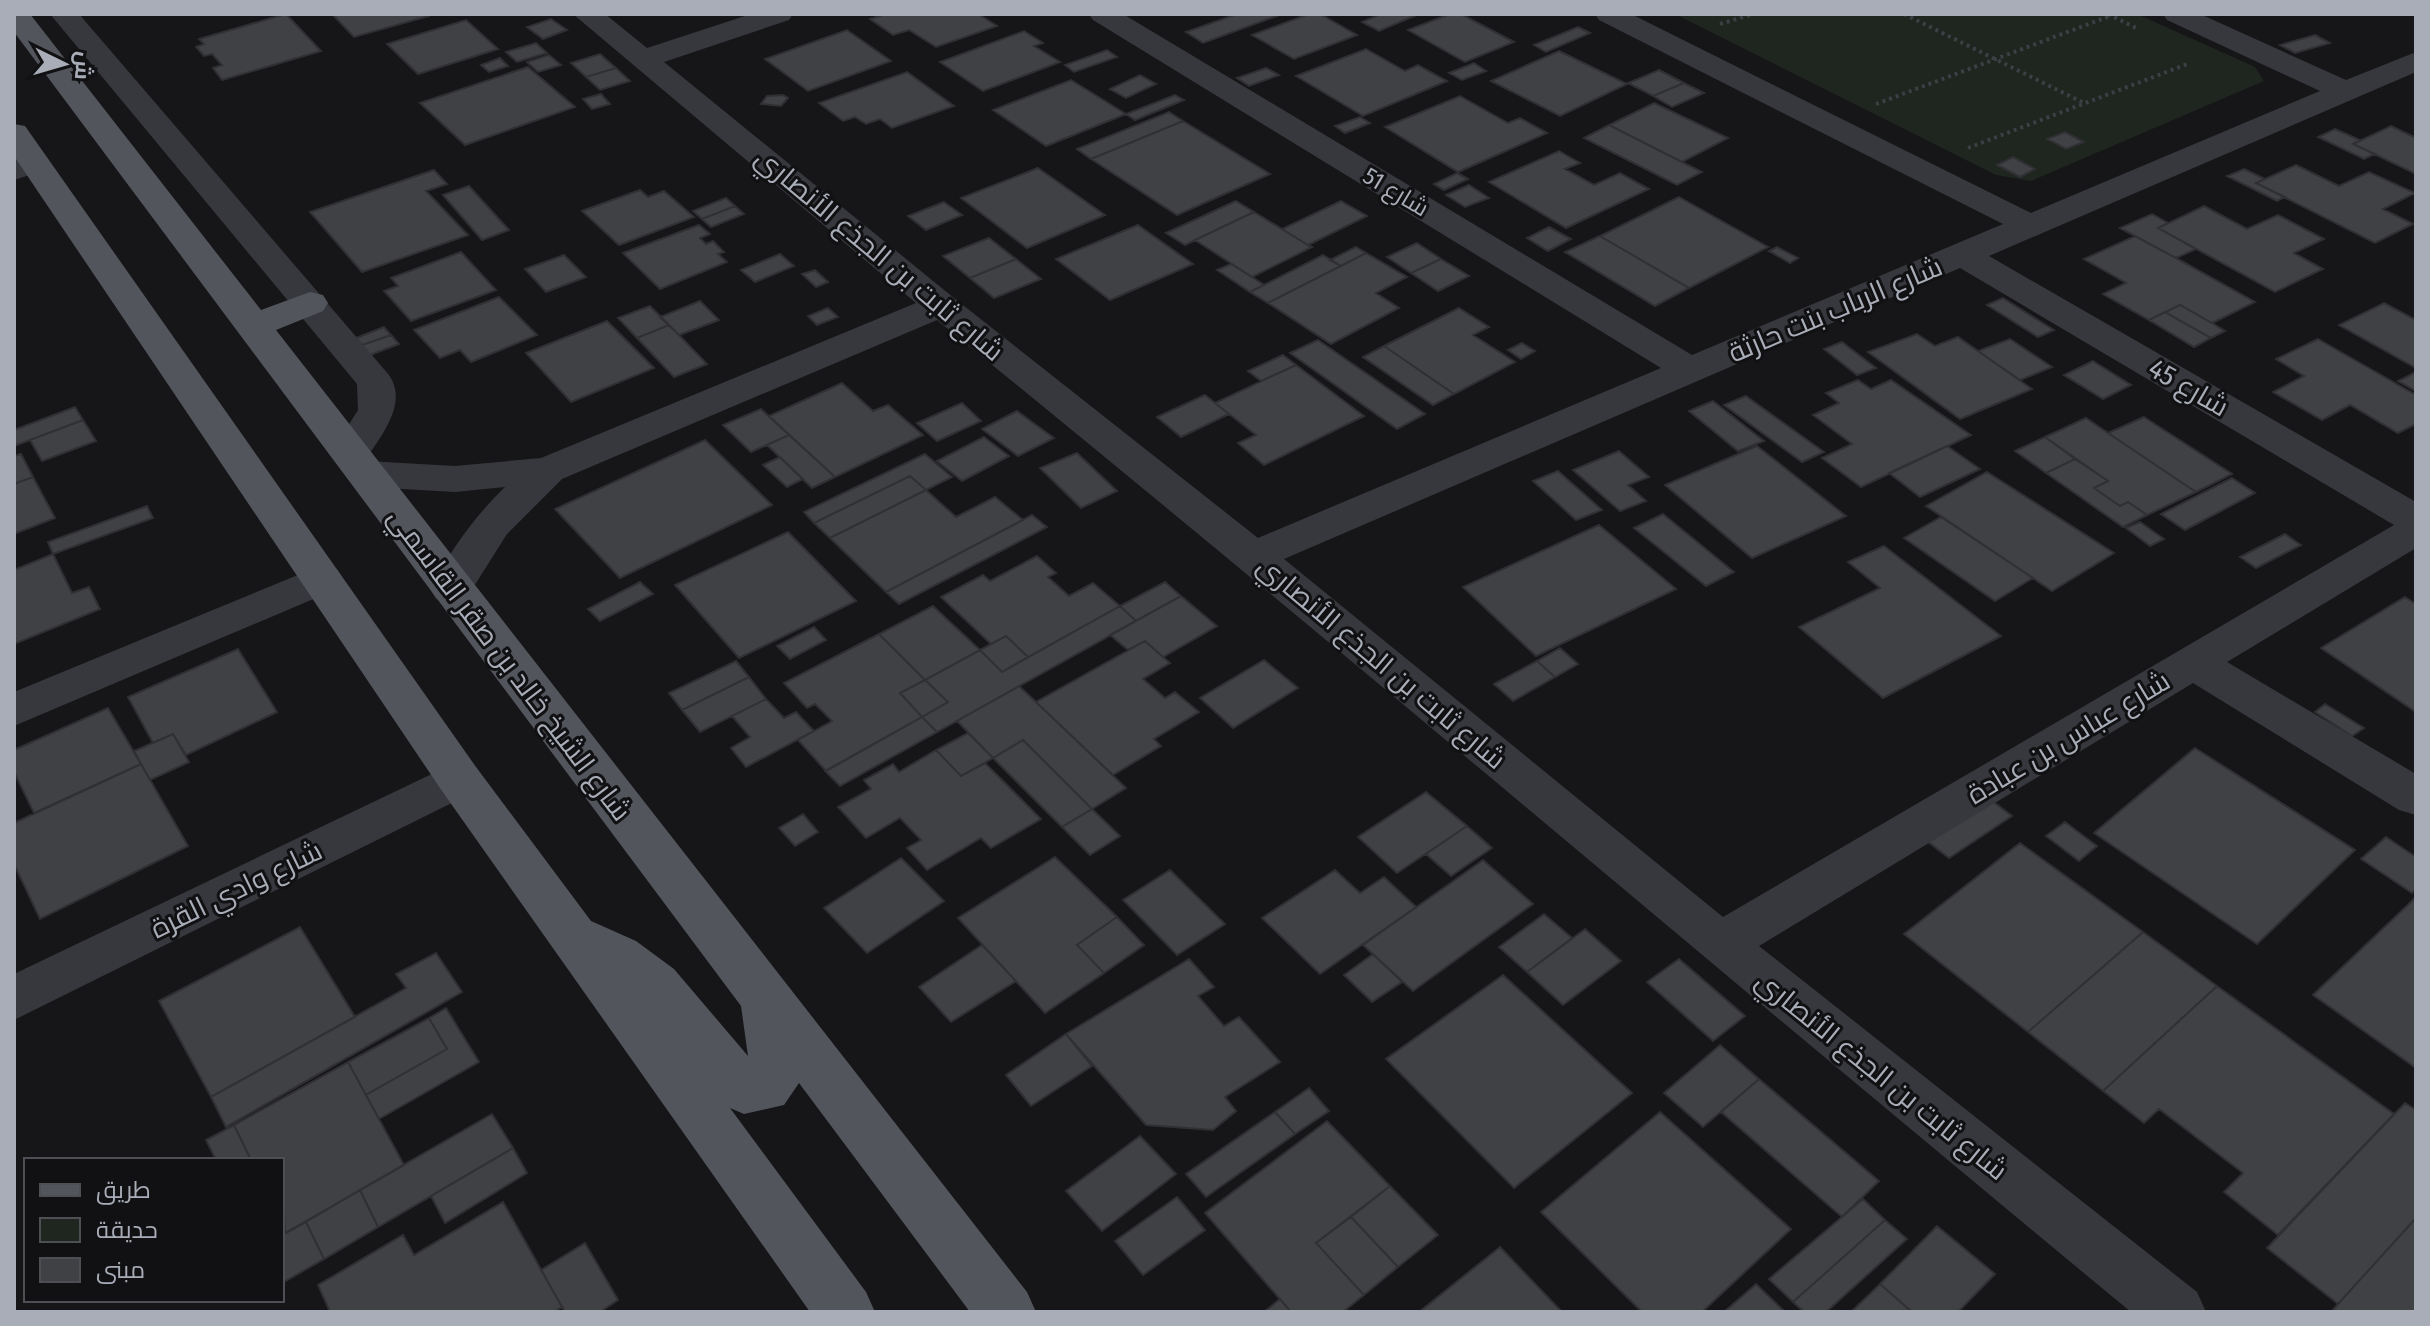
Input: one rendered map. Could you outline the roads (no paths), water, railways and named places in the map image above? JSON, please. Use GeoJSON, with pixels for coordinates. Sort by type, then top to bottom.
{"type":"FeatureCollection","features":[{"type":"Feature","properties":{"kind":"main road","name":"شارع الشيخ خالد بن صقر القاسمي"},"geometry":{"type":"LineString","coordinates":[[15,14],[1006,1312]]}},
{"type":"Feature","properties":{"kind":"main road"},"geometry":{"type":"LineString","coordinates":[[21,155],[322,579],[459,779],[845,1312]]}},
{"type":"Feature","properties":{"kind":"main road"},"geometry":{"type":"LineString","coordinates":[[251,327],[310,303]]}},
{"type":"Feature","properties":{"kind":"main road"},"geometry":{"type":"LineString","coordinates":[[573,936],[618,956],[656,984],[744,1090],[765,1088],[778,1071],[764,998]]}},
{"type":"Feature","properties":{"kind":"street"},"geometry":{"type":"LineString","coordinates":[[64,14],[376,383],[379,396],[377,410],[358,464],[455,479],[548,470],[941,306]]}},
{"type":"Feature","properties":{"kind":"street","name":"شارع ثابت بن الجذع الأنصاري"},"geometry":{"type":"LineString","coordinates":[[587,14],[941,306],[1254,556],[1720,944],[2176,1312]]}},
{"type":"Feature","properties":{"kind":"street"},"geometry":{"type":"LineString","coordinates":[[644,59],[779,14]]}},
{"type":"Feature","properties":{"kind":"street","name":"شارع 51"},"geometry":{"type":"LineString","coordinates":[[1103,14],[1690,370]]}},
{"type":"Feature","properties":{"kind":"street"},"geometry":{"type":"LineString","coordinates":[[1609,14],[2030,225]]}},
{"type":"Feature","properties":{"kind":"street"},"geometry":{"type":"LineString","coordinates":[[2177,14],[2345,91]]}},
{"type":"Feature","properties":{"kind":"street","name":"شارع الرباب بنت حارثة"},"geometry":{"type":"LineString","coordinates":[[1254,556],[2345,91],[2408,72]]}},
{"type":"Feature","properties":{"kind":"street","name":"شارع 45"},"geometry":{"type":"LineString","coordinates":[[1963,255],[2416,520]]}},
{"type":"Feature","properties":{"kind":"street"},"geometry":{"type":"LineString","coordinates":[[451,589],[467,556],[489,525],[548,470]]}},
{"type":"Feature","properties":{"kind":"street","name":"شارع عباس بن عبادة"},"geometry":{"type":"LineString","coordinates":[[1720,944],[2416,530]]}},
{"type":"Feature","properties":{"kind":"street"},"geometry":{"type":"LineString","coordinates":[[14,710],[322,579]]}},
{"type":"Feature","properties":{"kind":"street"},"geometry":{"type":"LineString","coordinates":[[2194,663],[2416,797]]}},
{"type":"Feature","properties":{"kind":"street","name":"شارع وادي القرة"},"geometry":{"type":"LineString","coordinates":[[14,998],[459,779]]}}]}
